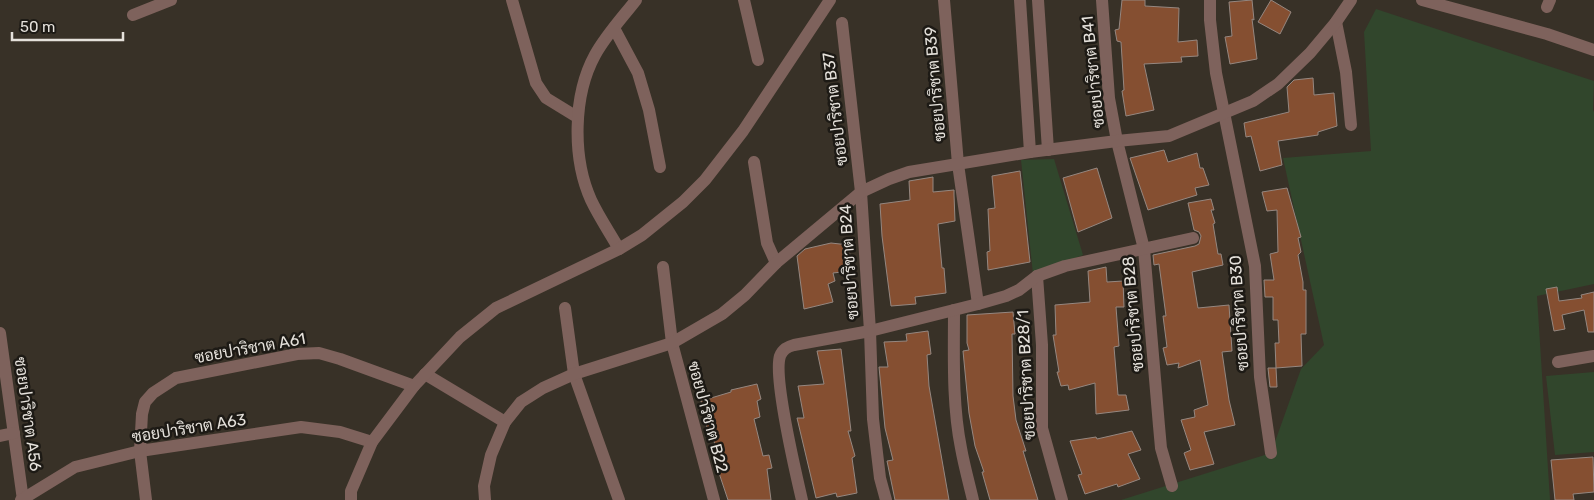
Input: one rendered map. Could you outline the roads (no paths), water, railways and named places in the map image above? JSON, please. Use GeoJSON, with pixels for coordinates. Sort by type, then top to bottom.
{"type":"FeatureCollection","features":[{"type":"Feature","properties":{"kind":"street"},"geometry":{"type":"LineString","coordinates":[[133,15],[170,0]]}},
{"type":"Feature","properties":{"kind":"street"},"geometry":{"type":"LineString","coordinates":[[512,0],[536,83],[546,98],[576,118]]}},
{"type":"Feature","properties":{"kind":"street"},"geometry":{"type":"LineString","coordinates":[[619,249],[590,198],[577,146],[576,118],[586,78],[594,56],[636,0]]}},
{"type":"Feature","properties":{"kind":"street"},"geometry":{"type":"LineString","coordinates":[[744,0],[758,60]]}},
{"type":"Feature","properties":{"kind":"street"},"geometry":{"type":"LineString","coordinates":[[351,500],[352,492],[372,442],[414,386],[460,337],[496,308],[619,249],[642,235],[705,180],[743,131],[830,0]]}},
{"type":"Feature","properties":{"kind":"street","name":"ซอยปาริชาต B39"},"geometry":{"type":"LineString","coordinates":[[944,0],[958,164],[978,304]]}},
{"type":"Feature","properties":{"kind":"street"},"geometry":{"type":"LineString","coordinates":[[1020,0],[1030,152]]}},
{"type":"Feature","properties":{"kind":"street"},"geometry":{"type":"LineString","coordinates":[[1038,0],[1048,150]]}},
{"type":"Feature","properties":{"kind":"street","name":"ซอยปาริชาต B41"},"geometry":{"type":"LineString","coordinates":[[1102,0],[1109,98],[1116,141]]}},
{"type":"Feature","properties":{"kind":"street","name":"ซอยปาริชาต B30"},"geometry":{"type":"LineString","coordinates":[[1210,0],[1210,20],[1215,64],[1255,266],[1260,377],[1271,453]]}},
{"type":"Feature","properties":{"kind":"street"},"geometry":{"type":"LineString","coordinates":[[485,500],[486,470],[505,422],[521,402],[543,388],[574,374],[672,343],[722,314],[745,295],[776,263],[861,192],[909,172],[1030,152],[1169,136],[1254,101],[1278,84],[1310,54],[1351,0]]}},
{"type":"Feature","properties":{"kind":"street"},"geometry":{"type":"LineString","coordinates":[[1422,0],[1547,34],[1594,50]]}},
{"type":"Feature","properties":{"kind":"street"},"geometry":{"type":"LineString","coordinates":[[1336,22],[1346,72],[1351,125]]}},
{"type":"Feature","properties":{"kind":"street","name":"ซอยปาริชาต B37"},"geometry":{"type":"LineString","coordinates":[[842,23],[861,192]]}},
{"type":"Feature","properties":{"kind":"street"},"geometry":{"type":"LineString","coordinates":[[614,28],[638,73],[649,110],[660,167]]}},
{"type":"Feature","properties":{"kind":"street","name":"ซอยปาริชาต B28"},"geometry":{"type":"LineString","coordinates":[[1116,141],[1144,249],[1158,426],[1161,448],[1172,486]]}},
{"type":"Feature","properties":{"kind":"street"},"geometry":{"type":"LineString","coordinates":[[754,162],[767,243],[776,263]]}},
{"type":"Feature","properties":{"kind":"street","name":"ซอยปาริชาต B24"},"geometry":{"type":"LineString","coordinates":[[861,192],[870,330],[873,419],[880,478],[886,500]]}},
{"type":"Feature","properties":{"kind":"street"},"geometry":{"type":"LineString","coordinates":[[802,500],[780,388],[780,357],[785,348],[794,344],[870,330],[978,304],[1013,293],[1037,276],[1087,260],[1193,238]]}},
{"type":"Feature","properties":{"kind":"street","name":"ซอยปาริชาต B22"},"geometry":{"type":"LineString","coordinates":[[663,266],[672,343],[714,500]]}},
{"type":"Feature","properties":{"kind":"street","name":"ซอยปาริชาต B28/1"},"geometry":{"type":"LineString","coordinates":[[1037,276],[1042,345],[1042,428],[1062,500]]}},
{"type":"Feature","properties":{"kind":"street"},"geometry":{"type":"LineString","coordinates":[[565,308],[574,374],[619,500]]}},
{"type":"Feature","properties":{"kind":"street"},"geometry":{"type":"LineString","coordinates":[[954,310],[957,420],[960,448],[973,500]]}},
{"type":"Feature","properties":{"kind":"street","name":"ซอยปาริชาต A56"},"geometry":{"type":"LineString","coordinates":[[0,334],[22,500]]}},
{"type":"Feature","properties":{"kind":"street","name":"ซอยปาริชาต A61"},"geometry":{"type":"LineString","coordinates":[[146,500],[140,451],[142,414],[145,402],[153,393],[176,378],[296,354],[319,353],[414,386]]}},
{"type":"Feature","properties":{"kind":"street"},"geometry":{"type":"LineString","coordinates":[[1558,362],[1594,356]]}},
{"type":"Feature","properties":{"kind":"street"},"geometry":{"type":"LineString","coordinates":[[425,374],[505,422]]}},
{"type":"Feature","properties":{"kind":"street","name":"ซอยปาริชาต A63"},"geometry":{"type":"LineString","coordinates":[[22,500],[75,467],[140,451],[301,428],[322,428],[372,442]]}},
{"type":"Feature","properties":{"kind":"street"},"geometry":{"type":"LineString","coordinates":[[0,436],[14,433]]}}]}
